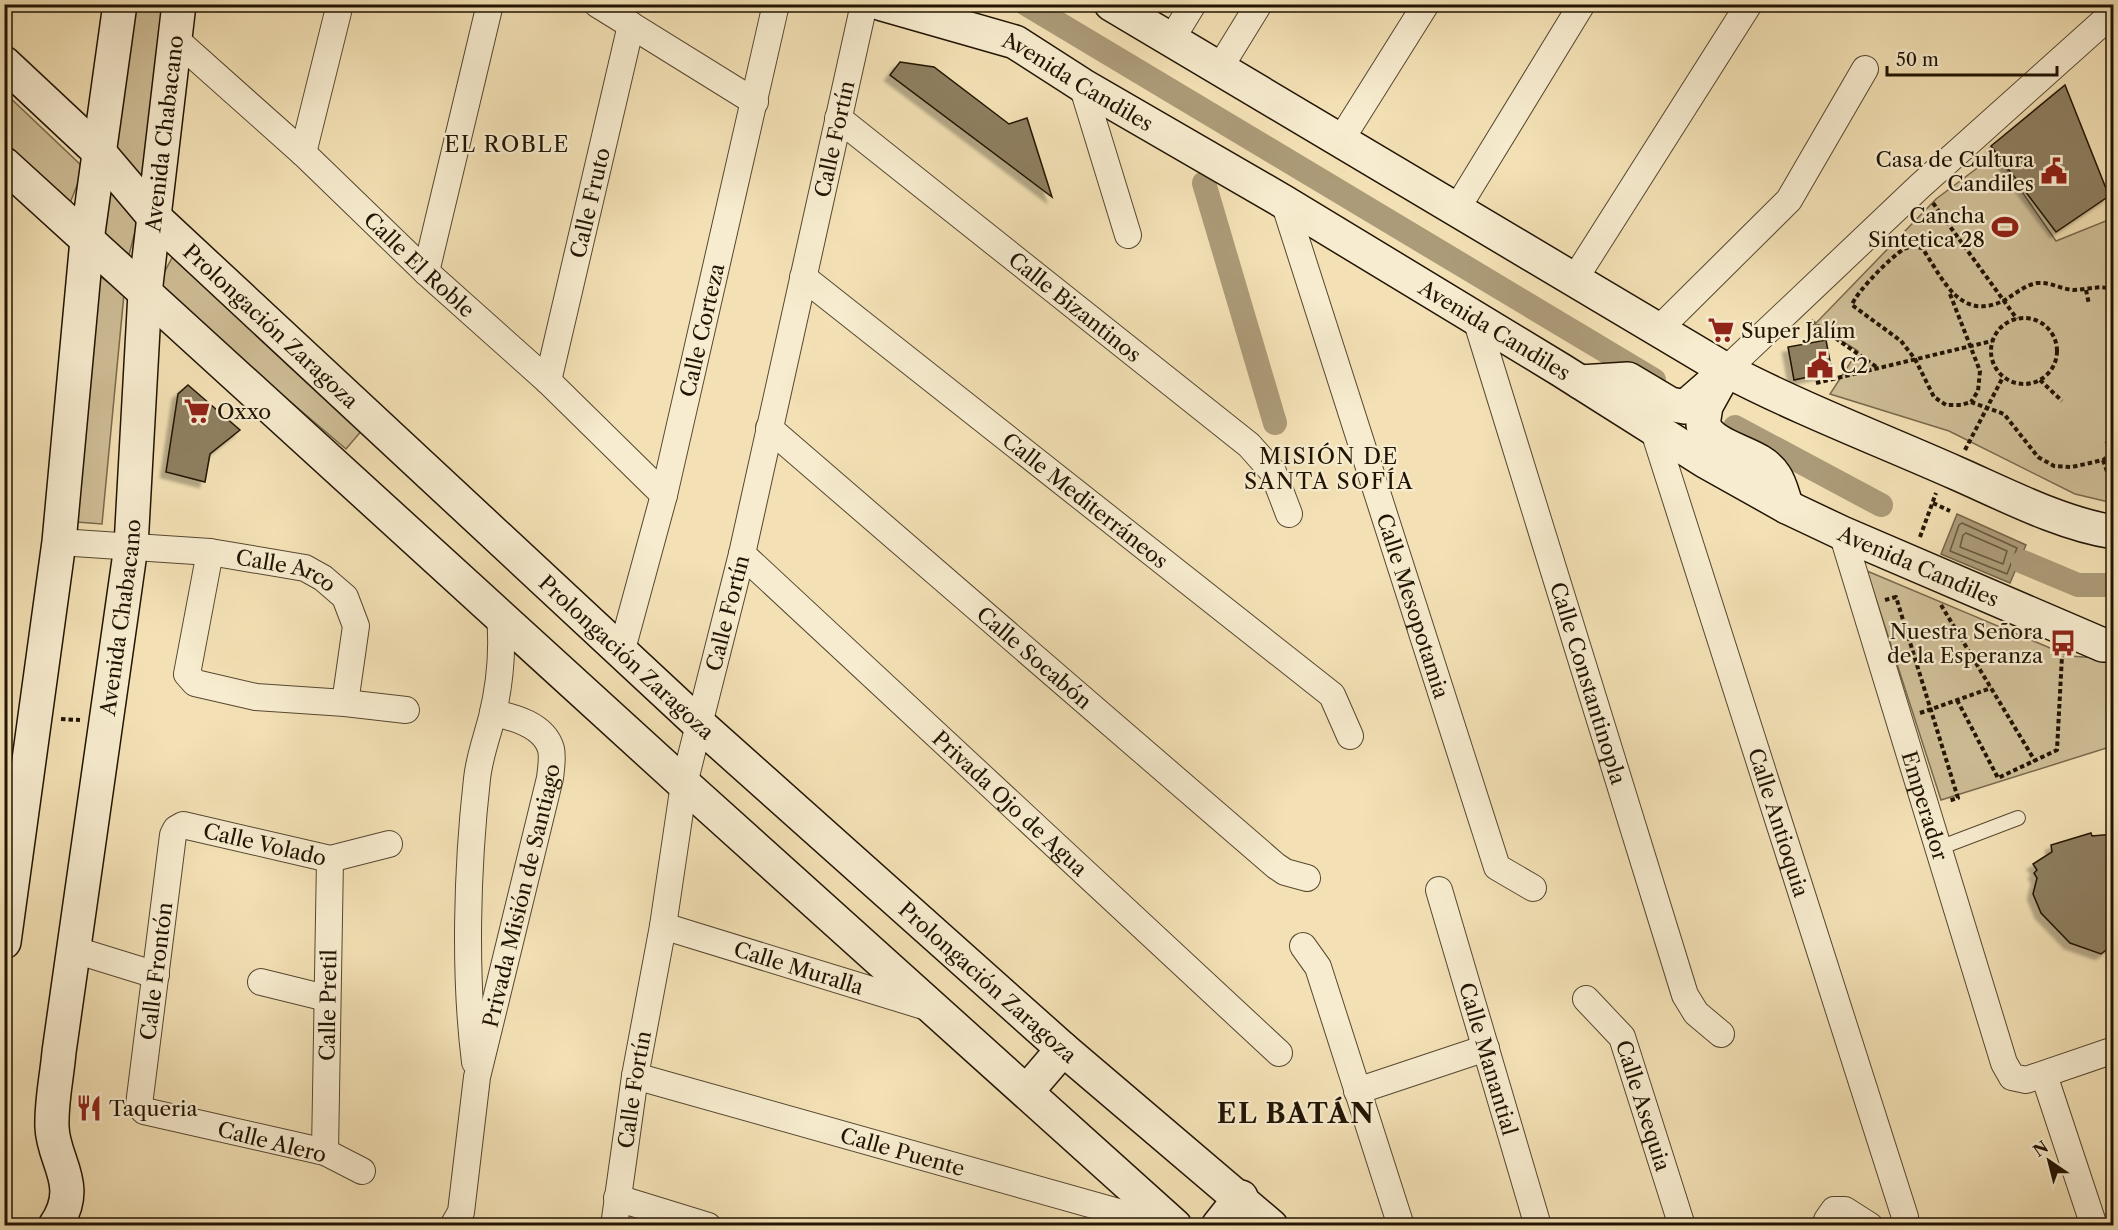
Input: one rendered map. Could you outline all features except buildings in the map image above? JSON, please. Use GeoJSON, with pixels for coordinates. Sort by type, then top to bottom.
{"type":"FeatureCollection","features":[{"type":"Feature","properties":{"kind":"main road"},"geometry":{"type":"LineString","coordinates":[[4,942],[33,716],[59,542],[87,240],[120,4]]}},
{"type":"Feature","properties":{"kind":"main road","name":"Avenida Chabacano"},"geometry":{"type":"LineString","coordinates":[[55,1226],[62,1209],[67,1184],[52,1128],[59,1052],[131,546],[145,293],[179,4]]}},
{"type":"Feature","properties":{"kind":"main road","name":"Avenida Candiles"},"geometry":{"type":"LineString","coordinates":[[882,4],[1015,42],[1082,85],[1284,202],[1653,428],[1787,507],[1842,534],[1918,553],[2034,616],[2108,645]]}},
{"type":"Feature","properties":{"kind":"main road"},"geometry":{"type":"LineString","coordinates":[[1111,4],[1726,370],[1945,483],[2091,529],[2114,532]]}},
{"type":"Feature","properties":{"kind":"main road","name":"Prolongación Zaragoza"},"geometry":{"type":"LineString","coordinates":[[4,63],[98,151],[154,217],[621,653],[1063,1049],[1241,1197],[1271,1226]]}},
{"type":"Feature","properties":{"kind":"main road"},"geometry":{"type":"LineString","coordinates":[[4,164],[684,784],[1176,1226]]}},
{"type":"Feature","properties":{"kind":"main road"},"geometry":{"type":"LineString","coordinates":[[1580,382],[1628,379],[1675,407],[1685,407],[1726,370]]}},
{"type":"Feature","properties":{"kind":"main road"},"geometry":{"type":"LineString","coordinates":[[1726,370],[1706,406],[1703,425],[1716,439],[1771,471],[1787,507]]}},
{"type":"Feature","properties":{"kind":"main road"},"geometry":{"type":"LineString","coordinates":[[1027,1091],[1063,1049]]}},
{"type":"Feature","properties":{"kind":"main road"},"geometry":{"type":"LineString","coordinates":[[1218,1226],[1241,1197]]}},
{"type":"Feature","properties":{"kind":"street"},"geometry":{"type":"LineString","coordinates":[[303,153],[340,4]]}},
{"type":"Feature","properties":{"kind":"street"},"geometry":{"type":"LineString","coordinates":[[426,272],[490,4]]}},
{"type":"Feature","properties":{"kind":"street"},"geometry":{"type":"LineString","coordinates":[[597,4],[755,102]]}},
{"type":"Feature","properties":{"kind":"street","name":"Calle Corteza"},"geometry":{"type":"LineString","coordinates":[[621,653],[664,495],[776,4]]}},
{"type":"Feature","properties":{"kind":"street","name":"Calle Fortín"},"geometry":{"type":"LineString","coordinates":[[614,1226],[635,1076],[663,926],[684,784],[742,554],[864,4]]}},
{"type":"Feature","properties":{"kind":"street"},"geometry":{"type":"LineString","coordinates":[[1171,40],[1193,4]]}},
{"type":"Feature","properties":{"kind":"street"},"geometry":{"type":"LineString","coordinates":[[1219,69],[1259,4]]}},
{"type":"Feature","properties":{"kind":"street"},"geometry":{"type":"LineString","coordinates":[[1340,141],[1426,4]]}},
{"type":"Feature","properties":{"kind":"street"},"geometry":{"type":"LineString","coordinates":[[1456,210],[1582,4]]}},
{"type":"Feature","properties":{"kind":"street"},"geometry":{"type":"LineString","coordinates":[[1574,280],[1749,4]]}},
{"type":"Feature","properties":{"kind":"street"},"geometry":{"type":"LineString","coordinates":[[1726,370],[1920,186],[2114,12]]}},
{"type":"Feature","properties":{"kind":"street","name":"Calle Fruto"},"geometry":{"type":"LineString","coordinates":[[548,381],[631,25]]}},
{"type":"Feature","properties":{"kind":"street","name":"Calle El Roble"},"geometry":{"type":"LineString","coordinates":[[174,38],[303,153],[426,272],[548,381],[664,495]]}},
{"type":"Feature","properties":{"kind":"street"},"geometry":{"type":"LineString","coordinates":[[1658,330],[1790,200],[1865,69]]}},
{"type":"Feature","properties":{"kind":"street"},"geometry":{"type":"LineString","coordinates":[[1082,85],[1128,235]]}},
{"type":"Feature","properties":{"kind":"street","name":"Calle Bizantinos"},"geometry":{"type":"LineString","coordinates":[[838,118],[1249,445],[1273,472],[1290,514]]}},
{"type":"Feature","properties":{"kind":"street","name":"Calle Mesopotamia"},"geometry":{"type":"LineString","coordinates":[[1284,202],[1497,867],[1533,888]]}},
{"type":"Feature","properties":{"kind":"street","name":"Calle Mediterráneos"},"geometry":{"type":"LineString","coordinates":[[803,277],[1332,695],[1350,736]]}},
{"type":"Feature","properties":{"kind":"street","name":"Calle Constantinopla"},"geometry":{"type":"LineString","coordinates":[[1476,319],[1686,995],[1696,1013],[1721,1034]]}},
{"type":"Feature","properties":{"kind":"street","name":"Calle Socabón"},"geometry":{"type":"LineString","coordinates":[[769,428],[1276,866],[1285,872],[1306,878]]}},
{"type":"Feature","properties":{"kind":"street","name":"Calle Antioquia"},"geometry":{"type":"LineString","coordinates":[[1653,428],[1905,1217]]}},
{"type":"Feature","properties":{"kind":"street","name":"Emperador"},"geometry":{"type":"LineString","coordinates":[[1842,534],[2004,1063],[2012,1077],[2026,1080],[2044,1075]]}},
{"type":"Feature","properties":{"kind":"street","name":"Calle Arco"},"geometry":{"type":"LineString","coordinates":[[59,542],[210,552],[305,568],[323,578],[345,597],[356,626],[345,702]]}},
{"type":"Feature","properties":{"kind":"street"},"geometry":{"type":"LineString","coordinates":[[210,552],[187,674],[195,683],[256,698],[345,702],[406,710]]}},
{"type":"Feature","properties":{"kind":"street","name":"Privada Ojo de Agua"},"geometry":{"type":"LineString","coordinates":[[742,554],[1279,1053]]}},
{"type":"Feature","properties":{"kind":"street","name":"Privada Misión de Santiago"},"geometry":{"type":"LineString","coordinates":[[477,1077],[469,1014],[470,873],[477,778],[493,712],[502,642],[500,617]]}},
{"type":"Feature","properties":{"kind":"street","name":"Privada Misión de Santiago"},"geometry":{"type":"LineString","coordinates":[[459,1221],[477,1077],[550,778],[551,750],[546,739],[520,719],[493,712]]}},
{"type":"Feature","properties":{"kind":"street","name":"Calle Volado"},"geometry":{"type":"LineString","coordinates":[[176,829],[183,825],[330,859],[389,844]]}},
{"type":"Feature","properties":{"kind":"street","name":"Calle Frontón"},"geometry":{"type":"LineString","coordinates":[[144,1111],[139,1105],[176,829]]}},
{"type":"Feature","properties":{"kind":"street","name":"Calle Pretil"},"geometry":{"type":"LineString","coordinates":[[325,1152],[330,859]]}},
{"type":"Feature","properties":{"kind":"street","name":"Calle Manantial"},"geometry":{"type":"LineString","coordinates":[[1439,890],[1538,1226]]}},
{"type":"Feature","properties":{"kind":"street","name":"Calle Muralla"},"geometry":{"type":"LineString","coordinates":[[663,926],[935,1009]]}},
{"type":"Feature","properties":{"kind":"street"},"geometry":{"type":"LineString","coordinates":[[1303,946],[1317,967],[1401,1226]]}},
{"type":"Feature","properties":{"kind":"street"},"geometry":{"type":"LineString","coordinates":[[75,950],[156,975]]}},
{"type":"Feature","properties":{"kind":"street"},"geometry":{"type":"LineString","coordinates":[[261,982],[326,998]]}},
{"type":"Feature","properties":{"kind":"street","name":"Calle Asequia"},"geometry":{"type":"LineString","coordinates":[[1586,999],[1622,1037],[1682,1226]]}},
{"type":"Feature","properties":{"kind":"street"},"geometry":{"type":"LineString","coordinates":[[1357,1091],[1486,1048]]}},
{"type":"Feature","properties":{"kind":"street"},"geometry":{"type":"LineString","coordinates":[[2094,1226],[2044,1075],[2114,1050]]}},
{"type":"Feature","properties":{"kind":"street","name":"Calle Puente"},"geometry":{"type":"LineString","coordinates":[[635,1076],[1168,1226]]}},
{"type":"Feature","properties":{"kind":"street","name":"Calle Alero"},"geometry":{"type":"LineString","coordinates":[[144,1111],[325,1152],[362,1172]]}},
{"type":"Feature","properties":{"kind":"street"},"geometry":{"type":"LineString","coordinates":[[617,1198],[708,1226]]}},
{"type":"Feature","properties":{"kind":"street"},"geometry":{"type":"LineString","coordinates":[[1828,1226],[1827,1220],[1834,1210],[1845,1210],[1870,1226]]}},
{"type":"Feature","properties":{"kind":"lane"},"geometry":{"type":"LineString","coordinates":[[2034,616],[2046,636],[2082,651],[2108,645]]}},
{"type":"Feature","properties":{"kind":"lane"},"geometry":{"type":"LineString","coordinates":[[1938,848],[2018,818]]}},
{"type":"Feature","properties":{"kind":"path"},"geometry":{"type":"LineString","coordinates":[[1920,186],[2017,319]]}},
{"type":"Feature","properties":{"kind":"path"},"geometry":{"type":"LineString","coordinates":[[1971,402],[1978,391],[1980,371],[1960,313],[1922,248],[1913,246],[1904,249],[1854,300],[1852,305],[1902,341],[1915,359],[1934,397],[1946,405],[1962,405],[1971,402],[2004,414],[2038,457],[2054,466],[2072,467],[2103,460],[2114,450],[2106,441]]}},
{"type":"Feature","properties":{"kind":"path"},"geometry":{"type":"LineString","coordinates":[[1949,291],[1968,303],[1984,306],[2004,300],[2036,283],[2054,284],[2066,290],[2086,290],[2103,285],[2114,290]]}},
{"type":"Feature","properties":{"kind":"path"},"geometry":{"type":"LineString","coordinates":[[2086,290],[2089,304]]}},
{"type":"Feature","properties":{"kind":"path"},"geometry":{"type":"LineString","coordinates":[[1790,307],[1878,368]]}},
{"type":"Feature","properties":{"kind":"path"},"geometry":{"type":"LineString","coordinates":[[2017,319],[2036,320],[2046,326],[2054,336],[2057,348],[2055,360],[2049,372],[2040,380],[2027,384],[2015,383],[2003,377],[1995,367],[1991,355],[1992,341],[1998,329],[2017,319]]}},
{"type":"Feature","properties":{"kind":"path"},"geometry":{"type":"LineString","coordinates":[[1814,383],[1992,341]]}},
{"type":"Feature","properties":{"kind":"path"},"geometry":{"type":"LineString","coordinates":[[2003,377],[1933,503],[1918,553],[1991,688],[2035,761]]}},
{"type":"Feature","properties":{"kind":"path"},"geometry":{"type":"LineString","coordinates":[[2040,380],[2062,401]]}},
{"type":"Feature","properties":{"kind":"path"},"geometry":{"type":"LineString","coordinates":[[2103,460],[2114,491]]}},
{"type":"Feature","properties":{"kind":"path"},"geometry":{"type":"LineString","coordinates":[[1933,503],[1950,511]]}},
{"type":"Feature","properties":{"kind":"path"},"geometry":{"type":"LineString","coordinates":[[1864,606],[1896,597],[1932,709],[1958,798],[1926,808]]}},
{"type":"Feature","properties":{"kind":"path"},"geometry":{"type":"LineString","coordinates":[[1957,700],[1998,778],[2057,750],[2063,643]]}},
{"type":"Feature","properties":{"kind":"path"},"geometry":{"type":"LineString","coordinates":[[1900,720],[1991,688]]}},
{"type":"Feature","properties":{"kind":"path"},"geometry":{"type":"LineString","coordinates":[[33,716],[106,723]]}},
{"type":"Feature","properties":{"kind":"shaded area"},"geometry":{"type":"Polygon","coordinates":[[[125,5],[176,5],[147,197],[104,149],[125,5]]]}},
{"type":"Feature","properties":{"kind":"shaded area"},"geometry":{"type":"Polygon","coordinates":[[[4,92],[84,168],[68,208],[5,144],[4,92]]]}},
{"type":"Feature","properties":{"kind":"shaded area"},"geometry":{"type":"Polygon","coordinates":[[[1996,154],[2056,241],[2113,218],[2113,503],[2075,494],[1949,431],[1830,394],[1858,351],[1815,324],[1936,199],[1996,154]]]}},
{"type":"Feature","properties":{"kind":"shaded area"},"geometry":{"type":"Polygon","coordinates":[[[110,192],[138,220],[129,255],[101,231],[110,192]]]}},
{"type":"Feature","properties":{"kind":"shaded area"},"geometry":{"type":"Polygon","coordinates":[[[174,254],[363,429],[346,449],[156,288],[174,254]]]}},
{"type":"Feature","properties":{"kind":"shaded area"},"geometry":{"type":"Polygon","coordinates":[[[94,272],[124,294],[102,524],[64,521],[94,272]]]}},
{"type":"Feature","properties":{"kind":"shaded area"},"geometry":{"type":"Polygon","coordinates":[[[1867,571],[2069,656],[2113,659],[2113,746],[1941,800],[1867,571]]]}},
{"type":"Feature","properties":{"kind":"water"},"geometry":{"type":"Polygon","coordinates":[[[1957,514],[2026,545],[2010,583],[1941,554],[1957,514]]]}},
{"type":"Feature","properties":{"kind":"waterway"},"geometry":{"type":"LineString","coordinates":[[1026,4],[1654,380]]}},
{"type":"Feature","properties":{"kind":"waterway"},"geometry":{"type":"LineString","coordinates":[[1204,183],[1275,423]]}},
{"type":"Feature","properties":{"kind":"waterway"},"geometry":{"type":"LineString","coordinates":[[1735,427],[1881,505]]}},
{"type":"Feature","properties":{"kind":"waterway"},"geometry":{"type":"LineString","coordinates":[[2023,562],[2078,585],[2114,585]]}},
{"type":"Feature","properties":{"kind":"place","name":"Casa de Cultura Candiles"},"geometry":{"type":"Point","coordinates":[2054,171]}},
{"type":"Feature","properties":{"kind":"place","name":"Cancha Sintetica 28"},"geometry":{"type":"Point","coordinates":[2005,227]}},
{"type":"Feature","properties":{"kind":"place","name":"Super Jalím"},"geometry":{"type":"Point","coordinates":[1721,330]}},
{"type":"Feature","properties":{"kind":"place","name":"C2"},"geometry":{"type":"Point","coordinates":[1820,365]}},
{"type":"Feature","properties":{"kind":"place","name":"Oxxo"},"geometry":{"type":"Point","coordinates":[197,411]}},
{"type":"Feature","properties":{"kind":"place","name":"Nuestra Señora de la Esperanza"},"geometry":{"type":"Point","coordinates":[2063,643]}},
{"type":"Feature","properties":{"kind":"place","name":"Taqueria"},"geometry":{"type":"Point","coordinates":[89,1108]}},
{"type":"Feature","properties":{"kind":"district","name":"EL ROBLE"},"geometry":{"type":"Point","coordinates":[507,144]}},
{"type":"Feature","properties":{"kind":"district","name":"MISIÓN DE SANTA SOFÍA"},"geometry":{"type":"Point","coordinates":[1329,468]}},
{"type":"Feature","properties":{"kind":"district","name":"EL BATÁN"},"geometry":{"type":"Point","coordinates":[1296,1113]}}]}
